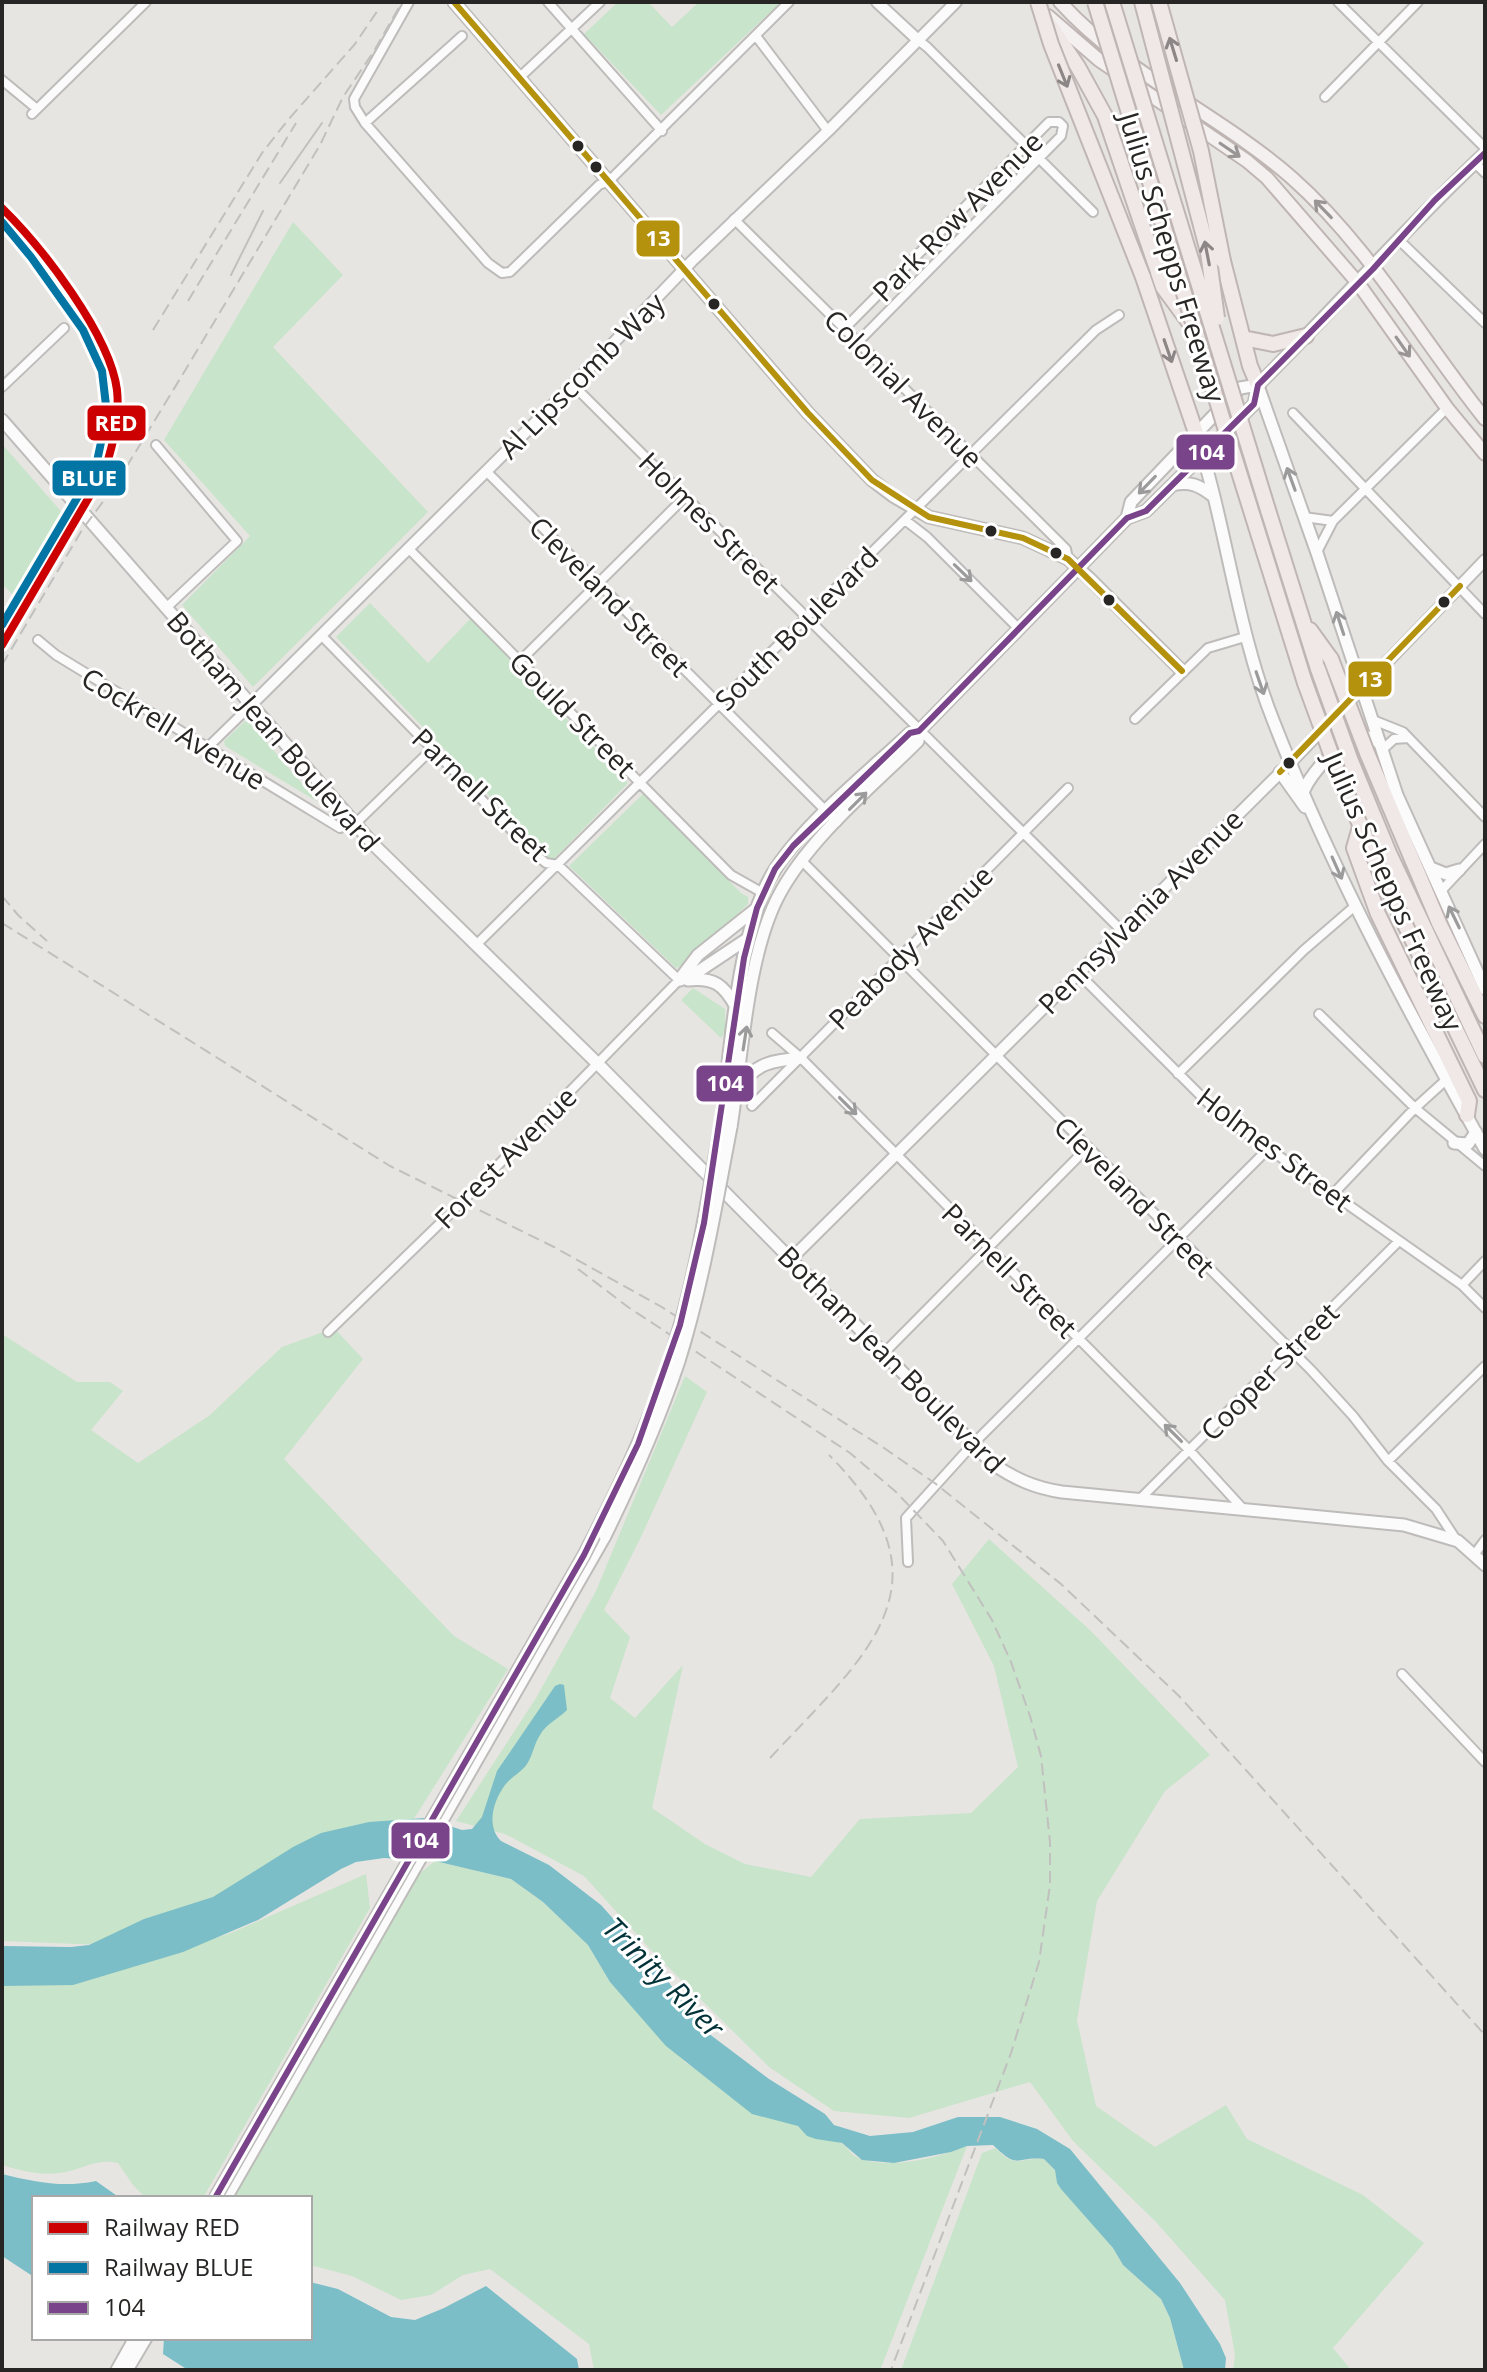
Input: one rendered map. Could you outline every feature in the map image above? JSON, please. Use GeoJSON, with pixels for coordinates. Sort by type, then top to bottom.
{"type":"FeatureCollection","features":[{"type":"Feature","properties":{"kind":"highway"},"geometry":{"type":"LineString","coordinates":[[1035,2],[1092,91],[1110,129],[1163,287],[1195,330]]}},
{"type":"Feature","properties":{"kind":"highway"},"geometry":{"type":"LineString","coordinates":[[1035,2],[1143,277],[1196,433]]}},
{"type":"Feature","properties":{"kind":"highway","name":"Julius Schepps Freeway"},"geometry":{"type":"LineString","coordinates":[[1095,2],[1305,683],[1360,827],[1485,1090]]}},
{"type":"Feature","properties":{"kind":"highway","name":"Julius Schepps Freeway"},"geometry":{"type":"LineString","coordinates":[[1112,2],[1318,669],[1389,853],[1485,1056]]}},
{"type":"Feature","properties":{"kind":"highway"},"geometry":{"type":"LineString","coordinates":[[1142,2],[1208,252],[1222,358]]}},
{"type":"Feature","properties":{"kind":"highway"},"geometry":{"type":"LineString","coordinates":[[1159,2],[1201,151],[1223,261],[1258,385]]}},
{"type":"Feature","properties":{"kind":"highway"},"geometry":{"type":"LineString","coordinates":[[1243,338],[1273,344],[1306,336]]}},
{"type":"Feature","properties":{"kind":"highway"},"geometry":{"type":"LineString","coordinates":[[1300,615],[1331,659],[1439,923],[1485,1016]]}},
{"type":"Feature","properties":{"kind":"highway"},"geometry":{"type":"LineString","coordinates":[[1360,827],[1354,848],[1366,883],[1395,952],[1469,1101],[1467,1115]]}},
{"type":"Feature","properties":{"kind":"main road"},"geometry":{"type":"LineString","coordinates":[[454,2],[828,434],[872,480],[915,510],[948,522],[1023,538],[1068,559],[1182,671]]}},
{"type":"Feature","properties":{"kind":"main road"},"geometry":{"type":"LineString","coordinates":[[1035,2],[1099,60],[1247,161],[1267,178],[1358,283],[1447,408],[1485,454]]}},
{"type":"Feature","properties":{"kind":"main road"},"geometry":{"type":"LineString","coordinates":[[1060,2],[1099,39],[1145,75],[1268,157],[1323,208],[1358,247],[1485,419]]}},
{"type":"Feature","properties":{"kind":"main road"},"geometry":{"type":"LineString","coordinates":[[227,2196],[592,1559],[648,1446],[680,1358],[708,1247],[726,1125],[736,1007],[747,939],[775,869],[827,812],[910,733],[919,731],[1127,518],[1146,511],[1254,404],[1258,385],[1485,151]]}},
{"type":"Feature","properties":{"kind":"main road"},"geometry":{"type":"LineString","coordinates":[[1127,518],[1131,502],[1240,388],[1258,385]]}},
{"type":"Feature","properties":{"kind":"main road","name":"Julius Schepps Freeway"},"geometry":{"type":"LineString","coordinates":[[1258,385],[1397,795],[1485,989]]}},
{"type":"Feature","properties":{"kind":"main road","name":"Botham Jean Boulevard"},"geometry":{"type":"LineString","coordinates":[[2,420],[355,824],[597,1063],[993,1464],[1037,1488],[1404,1525],[1458,1541],[1485,1565]]}},
{"type":"Feature","properties":{"kind":"main road","name":"Julius Schepps Freeway"},"geometry":{"type":"LineString","coordinates":[[1196,433],[1245,637],[1273,719],[1355,906],[1485,1149]]}},
{"type":"Feature","properties":{"kind":"main road"},"geometry":{"type":"LineString","coordinates":[[1172,485],[1197,485],[1213,496]]}},
{"type":"Feature","properties":{"kind":"main road"},"geometry":{"type":"LineString","coordinates":[[736,1100],[757,960],[778,896],[802,861],[837,822],[918,741],[919,731]]}},
{"type":"Feature","properties":{"kind":"main road"},"geometry":{"type":"LineString","coordinates":[[1304,790],[1308,779],[1346,739],[1362,736],[1381,747]]}},
{"type":"Feature","properties":{"kind":"main road"},"geometry":{"type":"LineString","coordinates":[[1280,772],[1318,825]]}},
{"type":"Feature","properties":{"kind":"main road"},"geometry":{"type":"LineString","coordinates":[[1431,868],[1446,874],[1459,870]]}},
{"type":"Feature","properties":{"kind":"main road"},"geometry":{"type":"LineString","coordinates":[[679,980],[698,955],[757,908]]}},
{"type":"Feature","properties":{"kind":"main road"},"geometry":{"type":"LineString","coordinates":[[679,980],[693,975],[747,939],[765,931]]}},
{"type":"Feature","properties":{"kind":"main road"},"geometry":{"type":"LineString","coordinates":[[714,941],[733,937],[747,939]]}},
{"type":"Feature","properties":{"kind":"main road"},"geometry":{"type":"LineString","coordinates":[[747,939],[757,960]]}},
{"type":"Feature","properties":{"kind":"main road"},"geometry":{"type":"LineString","coordinates":[[679,980],[713,980],[727,991],[736,1007]]}},
{"type":"Feature","properties":{"kind":"main road"},"geometry":{"type":"LineString","coordinates":[[216,2196],[584,1555],[624,1477],[658,1394],[680,1325],[726,1125],[743,1083],[755,1069],[776,1060],[801,1058]]}},
{"type":"Feature","properties":{"kind":"main road"},"geometry":{"type":"LineString","coordinates":[[1454,1143],[1468,1144],[1476,1132]]}},
{"type":"Feature","properties":{"kind":"main road"},"geometry":{"type":"LineString","coordinates":[[117,2370],[134,2340]]}},
{"type":"Feature","properties":{"kind":"main road"},"geometry":{"type":"LineString","coordinates":[[127,2370],[145,2340]]}},
{"type":"Feature","properties":{"kind":"street"},"geometry":{"type":"LineString","coordinates":[[409,2],[354,99],[355,107],[365,123],[495,271],[502,273],[510,272],[599,185],[609,181],[662,131],[789,2]]}},
{"type":"Feature","properties":{"kind":"street"},"geometry":{"type":"LineString","coordinates":[[548,2],[662,131]]}},
{"type":"Feature","properties":{"kind":"street"},"geometry":{"type":"LineString","coordinates":[[520,77],[600,2]]}},
{"type":"Feature","properties":{"kind":"street"},"geometry":{"type":"LineString","coordinates":[[877,2],[927,47],[1093,212]]}},
{"type":"Feature","properties":{"kind":"street","name":"Al Lipscomb Way"},"geometry":{"type":"LineString","coordinates":[[207,748],[573,385],[734,219],[828,131],[956,2]]}},
{"type":"Feature","properties":{"kind":"street"},"geometry":{"type":"LineString","coordinates":[[1338,2],[1485,151]]}},
{"type":"Feature","properties":{"kind":"street"},"geometry":{"type":"LineString","coordinates":[[1325,97],[1418,2]]}},
{"type":"Feature","properties":{"kind":"street"},"geometry":{"type":"LineString","coordinates":[[2,80],[34,111],[142,3]]}},
{"type":"Feature","properties":{"kind":"street"},"geometry":{"type":"LineString","coordinates":[[365,123],[462,36]]}},
{"type":"Feature","properties":{"kind":"street"},"geometry":{"type":"LineString","coordinates":[[756,36],[828,131]]}},
{"type":"Feature","properties":{"kind":"street","name":"Park Row Avenue"},"geometry":{"type":"LineString","coordinates":[[844,329],[1049,122],[1059,122],[1063,126],[1061,136],[857,343]]}},
{"type":"Feature","properties":{"kind":"street"},"geometry":{"type":"LineString","coordinates":[[1475,163],[1485,173]]}},
{"type":"Feature","properties":{"kind":"street","name":"Colonial Avenue"},"geometry":{"type":"LineString","coordinates":[[734,219],[1066,549],[1068,559]]}},
{"type":"Feature","properties":{"kind":"street"},"geometry":{"type":"LineString","coordinates":[[1398,239],[1485,323]]}},
{"type":"Feature","properties":{"kind":"street","name":"South Boulevard"},"geometry":{"type":"LineString","coordinates":[[476,945],[1096,330],[1119,315]]}},
{"type":"Feature","properties":{"kind":"street"},"geometry":{"type":"LineString","coordinates":[[2,387],[64,328]]}},
{"type":"Feature","properties":{"kind":"street","name":"Holmes Street"},"geometry":{"type":"LineString","coordinates":[[573,385],[1121,930]]}},
{"type":"Feature","properties":{"kind":"street"},"geometry":{"type":"LineString","coordinates":[[1317,553],[1333,521],[1447,408]]}},
{"type":"Feature","properties":{"kind":"street"},"geometry":{"type":"LineString","coordinates":[[1293,413],[1485,614]]}},
{"type":"Feature","properties":{"kind":"street"},"geometry":{"type":"LineString","coordinates":[[156,445],[237,541],[166,608]]}},
{"type":"Feature","properties":{"kind":"street","name":"Cleveland Street"},"geometry":{"type":"LineString","coordinates":[[486,471],[837,822]]}},
{"type":"Feature","properties":{"kind":"street"},"geometry":{"type":"LineString","coordinates":[[520,661],[685,497]]}},
{"type":"Feature","properties":{"kind":"street"},"geometry":{"type":"LineString","coordinates":[[1304,517],[1333,521]]}},
{"type":"Feature","properties":{"kind":"street"},"geometry":{"type":"LineString","coordinates":[[905,520],[927,537],[1019,629]]}},
{"type":"Feature","properties":{"kind":"street","name":"Gould Street"},"geometry":{"type":"LineString","coordinates":[[408,548],[738,881],[763,893]]}},
{"type":"Feature","properties":{"kind":"street","name":"Pennsylvania Avenue"},"geometry":{"type":"LineString","coordinates":[[791,1259],[1291,762],[1485,560]]}},
{"type":"Feature","properties":{"kind":"street","name":"Parnell Street"},"geometry":{"type":"LineString","coordinates":[[321,635],[536,855],[546,863],[558,865],[679,980]]}},
{"type":"Feature","properties":{"kind":"street"},"geometry":{"type":"LineString","coordinates":[[1135,719],[1208,648],[1245,637]]}},
{"type":"Feature","properties":{"kind":"street","name":"Cockrell Avenue"},"geometry":{"type":"LineString","coordinates":[[38,640],[56,655],[333,825],[340,828],[355,824]]}},
{"type":"Feature","properties":{"kind":"street"},"geometry":{"type":"LineString","coordinates":[[1373,720],[1403,732],[1485,817]]}},
{"type":"Feature","properties":{"kind":"street"},"geometry":{"type":"LineString","coordinates":[[1381,747],[1394,739],[1408,738]]}},
{"type":"Feature","properties":{"kind":"street"},"geometry":{"type":"LineString","coordinates":[[355,824],[432,749]]}},
{"type":"Feature","properties":{"kind":"street","name":"Peabody Avenue"},"geometry":{"type":"LineString","coordinates":[[752,1106],[1068,788]]}},
{"type":"Feature","properties":{"kind":"street"},"geometry":{"type":"LineString","coordinates":[[1441,891],[1485,844]]}},
{"type":"Feature","properties":{"kind":"street","name":"Cleveland Street"},"geometry":{"type":"LineString","coordinates":[[802,861],[1290,1350],[1353,1416],[1388,1461],[1436,1509],[1458,1541]]}},
{"type":"Feature","properties":{"kind":"street"},"geometry":{"type":"LineString","coordinates":[[1178,1074],[1304,950],[1355,906]]}},
{"type":"Feature","properties":{"kind":"street","name":"Holmes Street"},"geometry":{"type":"LineString","coordinates":[[1078,973],[1218,1113],[1462,1285],[1485,1308]]}},
{"type":"Feature","properties":{"kind":"street","name":"Forest Avenue"},"geometry":{"type":"LineString","coordinates":[[328,1332],[466,1198],[679,980]]}},
{"type":"Feature","properties":{"kind":"street"},"geometry":{"type":"LineString","coordinates":[[1319,1014],[1415,1108],[1485,1166]]}},
{"type":"Feature","properties":{"kind":"street","name":"Parnell Street"},"geometry":{"type":"LineString","coordinates":[[772,1033],[801,1058],[1080,1339],[1245,1511]]}},
{"type":"Feature","properties":{"kind":"street"},"geometry":{"type":"LineString","coordinates":[[1334,1193],[1447,1079]]}},
{"type":"Feature","properties":{"kind":"street"},"geometry":{"type":"LineString","coordinates":[[884,1353],[1087,1148]]}},
{"type":"Feature","properties":{"kind":"street"},"geometry":{"type":"LineString","coordinates":[[908,1562],[906,1518],[973,1444],[1268,1149]]}},
{"type":"Feature","properties":{"kind":"street","name":"Cooper Street"},"geometry":{"type":"LineString","coordinates":[[1139,1500],[1399,1241]]}},
{"type":"Feature","properties":{"kind":"street"},"geometry":{"type":"LineString","coordinates":[[1462,1285],[1485,1261]]}},
{"type":"Feature","properties":{"kind":"street"},"geometry":{"type":"LineString","coordinates":[[1388,1461],[1485,1366]]}},
{"type":"Feature","properties":{"kind":"street"},"geometry":{"type":"LineString","coordinates":[[1474,1555],[1485,1540]]}},
{"type":"Feature","properties":{"kind":"street"},"geometry":{"type":"LineString","coordinates":[[1402,1674],[1485,1762]]}},
{"type":"Feature","properties":{"kind":"green space"},"geometry":{"type":"Polygon","coordinates":[[[618,2],[648,2],[672,27],[699,2],[781,2],[661,115],[584,34],[618,2]]]}},
{"type":"Feature","properties":{"kind":"green space"},"geometry":{"type":"Polygon","coordinates":[[[293,222],[343,275],[273,347],[428,512],[253,687],[182,605],[250,536],[164,440],[293,222]]]}},
{"type":"Feature","properties":{"kind":"green space"},"geometry":{"type":"Polygon","coordinates":[[[2,444],[66,517],[15,597],[2,584],[2,444]]]}},
{"type":"Feature","properties":{"kind":"green space"},"geometry":{"type":"Polygon","coordinates":[[[370,603],[428,663],[471,618],[628,783],[552,861],[336,637],[370,603]]]}},
{"type":"Feature","properties":{"kind":"green space"},"geometry":{"type":"Polygon","coordinates":[[[246,720],[318,802],[225,746],[224,741],[246,720]]]}},
{"type":"Feature","properties":{"kind":"green space"},"geometry":{"type":"Polygon","coordinates":[[[643,794],[748,897],[748,904],[682,966],[676,968],[569,866],[643,794]]]}},
{"type":"Feature","properties":{"kind":"green space"},"geometry":{"type":"Polygon","coordinates":[[[693,988],[725,1009],[725,1032],[721,1038],[681,1000],[693,988]]]}},
{"type":"Feature","properties":{"kind":"green space"},"geometry":{"type":"Polygon","coordinates":[[[334,1328],[363,1359],[284,1459],[454,1636],[508,1669],[412,1822],[104,1945],[2,1941],[2,1334],[77,1382],[110,1382],[123,1391],[91,1430],[138,1463],[210,1415],[282,1347],[334,1328]]]}},
{"type":"Feature","properties":{"kind":"green space"},"geometry":{"type":"Polygon","coordinates":[[[685,1376],[707,1392],[604,1610],[630,1637],[610,1698],[635,1718],[683,1665],[652,1808],[705,1844],[745,1864],[811,1877],[860,1819],[971,1813],[1018,1767],[994,1666],[952,1584],[989,1539],[1091,1631],[1210,1755],[1165,1791],[1097,1901],[1077,2020],[1096,2106],[1155,2147],[1226,2105],[1247,2139],[1363,2195],[1424,2243],[1333,2348],[1351,2370],[1233,2370],[1235,2355],[1225,2300],[1156,2222],[1073,2141],[1030,2082],[909,2118],[834,2111],[769,2067],[651,1950],[584,1876],[505,1834],[456,1821],[536,1698],[596,1591],[685,1376]]]}},
{"type":"Feature","properties":{"kind":"green space"},"geometry":{"type":"Polygon","coordinates":[[[435,1861],[511,1879],[543,1902],[588,1945],[610,1982],[686,2063],[816,2138],[840,2143],[856,2157],[883,2163],[942,2155],[967,2146],[881,2368],[884,2370],[594,2370],[589,2344],[490,2269],[463,2275],[431,2295],[401,2300],[352,2276],[312,2266],[312,2196],[234,2196],[419,1874],[435,1861]]]}},
{"type":"Feature","properties":{"kind":"green space"},"geometry":{"type":"Polygon","coordinates":[[[366,1874],[370,1908],[204,2196],[144,2196],[118,2163],[99,2162],[52,2174],[27,2172],[2,2165],[2,1971],[117,1969],[231,1933],[366,1874]]]}},
{"type":"Feature","properties":{"kind":"green space"},"geometry":{"type":"Polygon","coordinates":[[[996,2148],[1013,2161],[1044,2159],[1055,2170],[1057,2183],[1113,2248],[1123,2265],[1161,2299],[1170,2318],[1184,2370],[901,2370],[982,2153],[996,2148]]]}},
{"type":"Feature","properties":{"kind":"water","name":"Trinity River"},"geometry":{"type":"Polygon","coordinates":[[[564,1685],[567,1710],[543,1731],[527,1764],[507,1782],[497,1798],[493,1821],[496,1835],[501,1841],[549,1865],[601,1905],[665,1977],[708,2033],[769,2079],[825,2114],[834,2125],[870,2136],[913,2132],[958,2117],[1000,2117],[1037,2129],[1070,2149],[1180,2283],[1220,2344],[1226,2358],[1225,2370],[1184,2370],[1170,2318],[1161,2299],[1123,2265],[1113,2248],[1061,2189],[1055,2170],[1044,2159],[1013,2160],[993,2145],[967,2146],[894,2163],[862,2160],[842,2143],[816,2139],[807,2136],[798,2126],[752,2114],[666,2046],[610,1982],[588,1945],[543,1902],[511,1879],[435,1861],[384,1858],[356,1862],[258,1920],[183,1952],[73,1985],[2,1986],[2,1946],[89,1945],[144,1919],[213,1897],[321,1833],[369,1822],[425,1818],[462,1830],[472,1829],[482,1817],[497,1771],[555,1686],[564,1685]]]}},
{"type":"Feature","properties":{"kind":"water"},"geometry":{"type":"Polygon","coordinates":[[[2,2174],[49,2183],[96,2181],[117,2196],[32,2196],[32,2276],[2,2256],[2,2174]]]}},
{"type":"Feature","properties":{"kind":"water"},"geometry":{"type":"Polygon","coordinates":[[[312,2282],[338,2289],[391,2317],[415,2320],[486,2286],[577,2359],[579,2370],[188,2370],[163,2354],[164,2340],[312,2340],[312,2282]]]}},
{"type":"Feature","properties":{"kind":"tram line"},"geometry":{"type":"LineString","coordinates":[[280,183],[322,123]]}},
{"type":"Feature","properties":{"kind":"tram line"},"geometry":{"type":"LineString","coordinates":[[231,275],[263,211]]}},
{"type":"Feature","properties":{"kind":"tram line"},"geometry":{"type":"LineString","coordinates":[[33,251],[58,285],[74,299]]}},
{"type":"Feature","properties":{"kind":"railway"},"geometry":{"type":"LineString","coordinates":[[2,665],[82,530],[116,484],[186,369],[320,145],[343,97],[402,2]]}},
{"type":"Feature","properties":{"kind":"railway"},"geometry":{"type":"LineString","coordinates":[[153,330],[262,153],[355,44],[378,10]]}},
{"type":"Feature","properties":{"kind":"railway"},"geometry":{"type":"LineString","coordinates":[[188,301],[296,123]]}},
{"type":"Feature","properties":{"kind":"railway"},"geometry":{"type":"LineString","coordinates":[[2,896],[47,941]]}},
{"type":"Feature","properties":{"kind":"railway"},"geometry":{"type":"LineString","coordinates":[[2,923],[390,1166],[554,1247],[660,1306],[936,1484],[1061,1584],[1180,1697],[1485,2035]]}},
{"type":"Feature","properties":{"kind":"railway"},"geometry":{"type":"LineString","coordinates":[[578,1269],[628,1307],[850,1453],[895,1491],[943,1541],[992,1620],[1030,1716],[1041,1756],[1050,1842],[1050,1885],[1039,1962],[1011,2053],[891,2370]]}},
{"type":"Feature","properties":{"kind":"railway"},"geometry":{"type":"LineString","coordinates":[[770,1758],[865,1651],[884,1616],[892,1580],[888,1542],[867,1501],[829,1455]]}},
{"type":"Feature","properties":{"kind":"rail line","name":"RED"},"geometry":{"type":"LineString","coordinates":[[2,208],[54,268],[88,319],[112,368],[118,400],[115,431],[105,470],[2,645]]}},
{"type":"Feature","properties":{"kind":"rail line","name":"BLUE"},"geometry":{"type":"LineString","coordinates":[[2,222],[83,330],[102,371],[107,414],[96,466],[2,625]]}},
{"type":"Feature","properties":{"kind":"transit line","name":"13"},"geometry":{"type":"LineString","coordinates":[[454,2],[808,413],[872,480],[929,517],[1023,538],[1068,559],[1182,671]]}},
{"type":"Feature","properties":{"kind":"transit line","name":"104"},"geometry":{"type":"LineString","coordinates":[[216,2196],[584,1555],[638,1444],[680,1325],[704,1223],[744,958],[757,908],[775,869],[793,846],[910,733],[919,731],[1127,518],[1146,511],[1254,404],[1258,385],[1373,269],[1435,200],[1485,153]]}},
{"type":"Feature","properties":{"kind":"transit line","name":"13"},"geometry":{"type":"LineString","coordinates":[[1280,772],[1460,586]]}}]}
